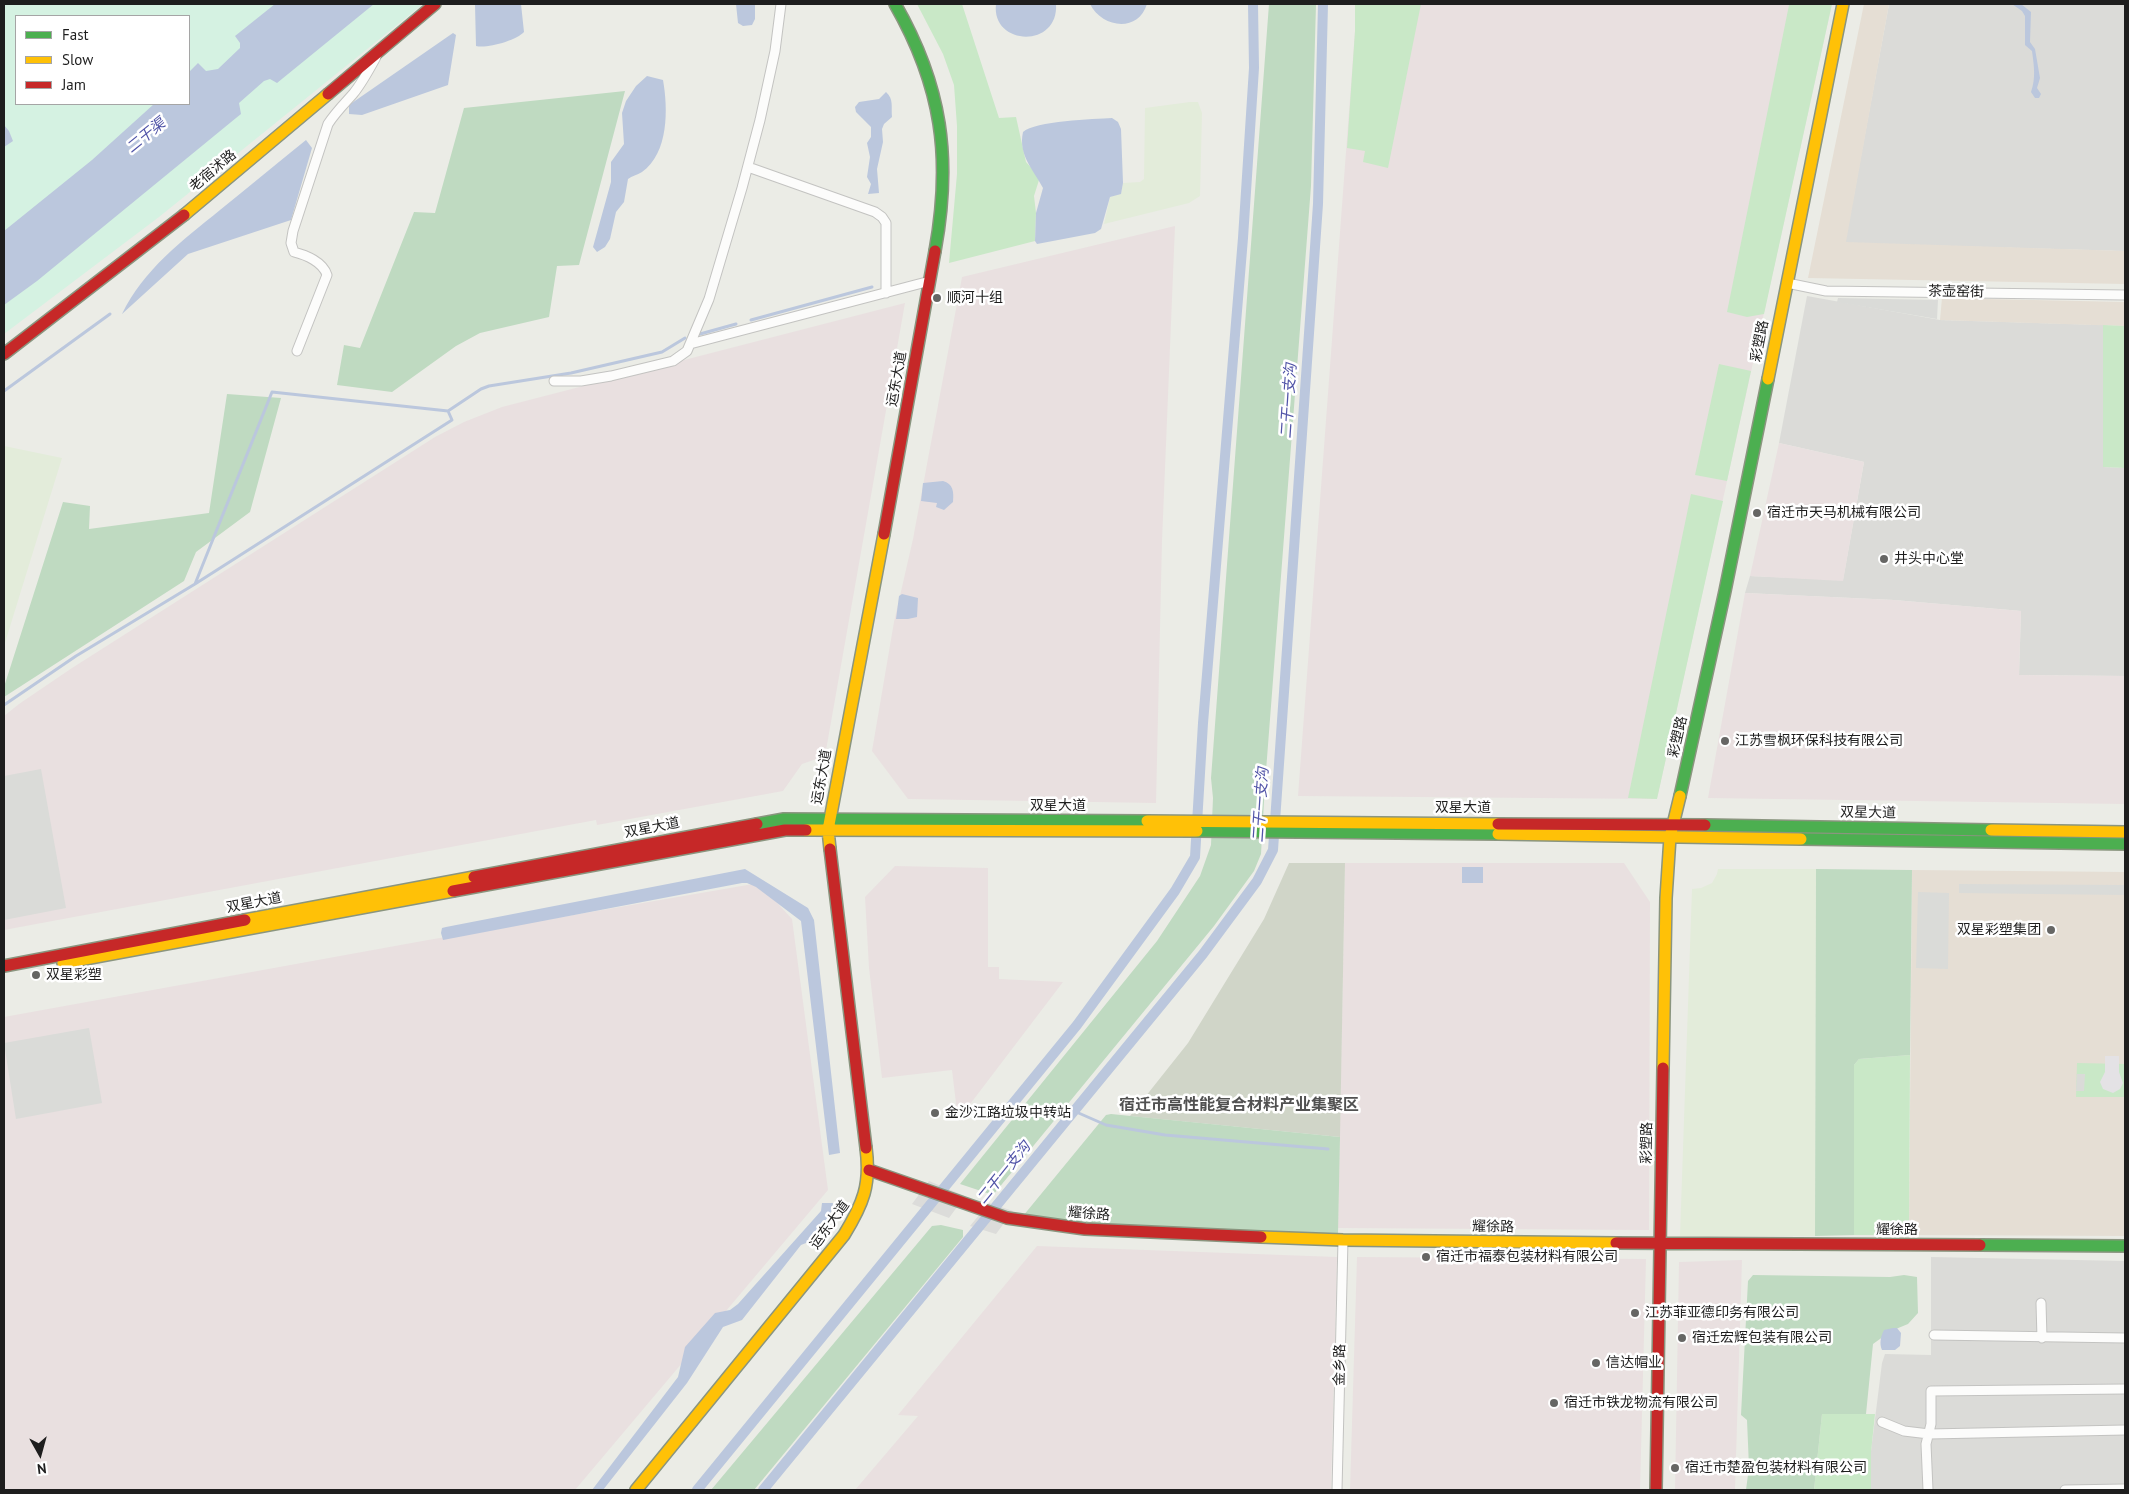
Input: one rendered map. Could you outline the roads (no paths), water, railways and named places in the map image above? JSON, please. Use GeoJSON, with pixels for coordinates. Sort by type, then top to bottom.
{"type":"FeatureCollection","features":[{"type":"Feature","properties":{"kind":"street","name":"老宿沭路"},"geometry":{"type":"LineString","coordinates":[[4,354],[186,214],[435,4]]}},
{"type":"Feature","properties":{"kind":"street"},"geometry":{"type":"LineString","coordinates":[[554,382],[581,381],[611,376],[673,361],[687,351],[710,299],[748,167],[775,51],[780,4]]}},
{"type":"Feature","properties":{"kind":"street","name":"运东大道"},"geometry":{"type":"LineString","coordinates":[[636,1490],[844,1235],[864,1204],[869,1170],[828,830],[930,281],[942,202],[943,175],[940,130],[934,93],[912,34],[895,4]]}},
{"type":"Feature","properties":{"kind":"street","name":"彩塑路"},"geometry":{"type":"LineString","coordinates":[[1656,1490],[1666,898],[1670,837],[1725,591],[1843,4]]}},
{"type":"Feature","properties":{"kind":"street"},"geometry":{"type":"LineString","coordinates":[[297,351],[327,275],[324,268],[304,254],[294,252],[291,243],[293,232],[328,124],[336,110],[353,94],[363,80],[380,51]]}},
{"type":"Feature","properties":{"kind":"street"},"geometry":{"type":"LineString","coordinates":[[748,167],[875,212],[882,217],[886,223],[886,293]]}},
{"type":"Feature","properties":{"kind":"street"},"geometry":{"type":"LineString","coordinates":[[690,344],[930,281]]}},
{"type":"Feature","properties":{"kind":"street","name":"茶壶窑街"},"geometry":{"type":"LineString","coordinates":[[1787,283],[1802,288],[1826,291],[2125,295]]}},
{"type":"Feature","properties":{"kind":"street","name":"双星大道"},"geometry":{"type":"LineString","coordinates":[[4,966],[784,819],[830,818],[1168,826]]}},
{"type":"Feature","properties":{"kind":"street","name":"双星大道"},"geometry":{"type":"LineString","coordinates":[[1293,827],[1673,825],[2125,832]]}},
{"type":"Feature","properties":{"kind":"street"},"geometry":{"type":"LineString","coordinates":[[1168,826],[1293,827]]}},
{"type":"Feature","properties":{"kind":"street","name":"双星大道"},"geometry":{"type":"LineString","coordinates":[[4,974],[785,830],[1168,826]]}},
{"type":"Feature","properties":{"kind":"street","name":"双星大道"},"geometry":{"type":"LineString","coordinates":[[1293,827],[1670,837],[2125,844]]}},
{"type":"Feature","properties":{"kind":"street","name":"耀徐路"},"geometry":{"type":"LineString","coordinates":[[869,1170],[1007,1218],[1085,1229],[1343,1240],[1660,1244],[2125,1246]]}},
{"type":"Feature","properties":{"kind":"street","name":"金乡路"},"geometry":{"type":"LineString","coordinates":[[1337,1490],[1343,1240]]}},
{"type":"Feature","properties":{"kind":"street"},"geometry":{"type":"LineString","coordinates":[[2041,1303],[2042,1338]]}},
{"type":"Feature","properties":{"kind":"street"},"geometry":{"type":"LineString","coordinates":[[1934,1335],[2125,1338]]}},
{"type":"Feature","properties":{"kind":"street"},"geometry":{"type":"LineString","coordinates":[[1928,1490],[1926,1464],[1932,1424],[1931,1391],[2125,1390]]}},
{"type":"Feature","properties":{"kind":"street"},"geometry":{"type":"LineString","coordinates":[[1882,1422],[1904,1431],[1929,1434],[2125,1430]]}},
{"type":"Feature","properties":{"kind":"street"},"geometry":{"type":"LineString","coordinates":[[2064,1490],[2125,1489]]}},
{"type":"Feature","properties":{"kind":"water","name":"二干渠"},"geometry":{"type":"Polygon","coordinates":[[[275,4],[374,4],[277,83],[270,79],[264,81],[239,103],[241,114],[37,281],[4,305],[4,231],[92,160],[153,105],[190,105],[190,71],[198,63],[206,71],[218,69],[240,48],[240,43],[235,36],[275,4]]]}},
{"type":"Feature","properties":{"kind":"water"},"geometry":{"type":"Polygon","coordinates":[[[521,4],[524,32],[502,43],[481,47],[476,46],[475,5],[521,4]]]}},
{"type":"Feature","properties":{"kind":"water"},"geometry":{"type":"Polygon","coordinates":[[[736,4],[755,4],[755,19],[752,25],[743,26],[738,23],[736,4]]]}},
{"type":"Feature","properties":{"kind":"water"},"geometry":{"type":"Polygon","coordinates":[[[996,4],[1056,4],[1054,19],[1047,29],[1037,35],[1025,37],[1014,34],[1004,28],[997,18],[996,4]]]}},
{"type":"Feature","properties":{"kind":"water"},"geometry":{"type":"Polygon","coordinates":[[[1090,4],[1147,4],[1136,20],[1120,24],[1103,18],[1090,4]]]}},
{"type":"Feature","properties":{"kind":"water"},"geometry":{"type":"Polygon","coordinates":[[[2012,4],[2021,4],[2031,12],[2030,42],[2035,49],[2040,78],[2037,88],[2041,94],[2039,98],[2035,98],[2031,92],[2034,82],[2034,67],[2032,51],[2025,45],[2025,16],[2022,11],[2012,4]]]}},
{"type":"Feature","properties":{"kind":"water"},"geometry":{"type":"Polygon","coordinates":[[[453,33],[456,35],[448,85],[362,115],[349,114],[349,105],[453,33]]]}},
{"type":"Feature","properties":{"kind":"water"},"geometry":{"type":"Polygon","coordinates":[[[647,76],[663,80],[666,116],[662,142],[651,164],[642,172],[628,179],[624,202],[616,212],[610,239],[605,247],[597,252],[593,247],[611,182],[611,162],[624,144],[622,113],[626,101],[636,86],[647,76]]]}},
{"type":"Feature","properties":{"kind":"water"},"geometry":{"type":"Polygon","coordinates":[[[886,92],[891,100],[892,117],[884,124],[882,129],[883,142],[877,169],[879,193],[868,194],[871,184],[867,177],[870,157],[867,143],[871,137],[871,127],[856,112],[855,107],[859,102],[879,99],[886,92]]]}},
{"type":"Feature","properties":{"kind":"water"},"geometry":{"type":"Polygon","coordinates":[[[1112,118],[1118,122],[1121,129],[1123,183],[1121,194],[1110,197],[1101,229],[1095,233],[1037,244],[1035,241],[1036,213],[1043,188],[1024,155],[1023,132],[1039,125],[1112,118]]]}},
{"type":"Feature","properties":{"kind":"water"},"geometry":{"type":"Polygon","coordinates":[[[4,125],[13,141],[4,147],[4,125]]]}},
{"type":"Feature","properties":{"kind":"water"},"geometry":{"type":"Polygon","coordinates":[[[306,140],[312,148],[291,220],[188,254],[122,314],[141,283],[165,257],[306,140]]]}},
{"type":"Feature","properties":{"kind":"water"},"geometry":{"type":"Polygon","coordinates":[[[943,481],[952,488],[953,502],[944,510],[936,507],[937,503],[921,501],[923,483],[943,481]]]}},
{"type":"Feature","properties":{"kind":"water"},"geometry":{"type":"Polygon","coordinates":[[[902,594],[918,598],[917,617],[896,619],[899,596],[902,594]]]}},
{"type":"Feature","properties":{"kind":"water"},"geometry":{"type":"Polygon","coordinates":[[[1462,867],[1483,867],[1483,883],[1462,883],[1462,867]]]}},
{"type":"Feature","properties":{"kind":"water"},"geometry":{"type":"Polygon","coordinates":[[[745,869],[808,908],[814,920],[840,1153],[829,1155],[801,921],[756,887],[742,883],[443,940],[441,933],[442,928],[446,927],[745,869]]]}},
{"type":"Feature","properties":{"kind":"water"},"geometry":{"type":"Polygon","coordinates":[[[822,1203],[833,1203],[832,1210],[816,1239],[801,1245],[742,1320],[723,1327],[687,1383],[603,1490],[592,1490],[678,1377],[685,1347],[715,1313],[730,1310],[738,1304],[821,1211],[822,1203]]]}},
{"type":"Feature","properties":{"kind":"water"},"geometry":{"type":"Polygon","coordinates":[[[1897,1328],[1901,1333],[1900,1346],[1895,1350],[1882,1350],[1881,1340],[1884,1330],[1897,1328]]]}},
{"type":"Feature","properties":{"kind":"waterway"},"geometry":{"type":"LineString","coordinates":[[697,1490],[1077,1025],[1175,891],[1195,857],[1203,723],[1243,238],[1254,68],[1253,4]]}},
{"type":"Feature","properties":{"kind":"waterway","name":"二干一支沟"},"geometry":{"type":"LineString","coordinates":[[763,1490],[1203,954],[1257,881],[1273,850],[1318,204],[1323,4]]}},
{"type":"Feature","properties":{"kind":"waterway"},"geometry":{"type":"LineString","coordinates":[[751,320],[872,287]]}},
{"type":"Feature","properties":{"kind":"waterway"},"geometry":{"type":"LineString","coordinates":[[4,391],[110,314]]}},
{"type":"Feature","properties":{"kind":"waterway"},"geometry":{"type":"LineString","coordinates":[[700,334],[736,324]]}},
{"type":"Feature","properties":{"kind":"waterway"},"geometry":{"type":"LineString","coordinates":[[4,705],[76,656],[195,584],[272,392],[448,411],[481,389],[489,386],[571,373],[662,352],[685,338]]}},
{"type":"Feature","properties":{"kind":"waterway"},"geometry":{"type":"LineString","coordinates":[[195,584],[452,420],[448,411]]}},
{"type":"Feature","properties":{"kind":"waterway"},"geometry":{"type":"LineString","coordinates":[[1074,1111],[1106,1125],[1165,1135],[1328,1149]]}},
{"type":"Feature","properties":{"kind":"place","name":"顺河十组"},"geometry":{"type":"Point","coordinates":[937,298]}},
{"type":"Feature","properties":{"kind":"place","name":"宿迁市天马机械有限公司"},"geometry":{"type":"Point","coordinates":[1757,513]}},
{"type":"Feature","properties":{"kind":"place","name":"井头中心堂"},"geometry":{"type":"Point","coordinates":[1884,559]}},
{"type":"Feature","properties":{"kind":"place","name":"江苏雪枫环保科技有限公司"},"geometry":{"type":"Point","coordinates":[1725,741]}},
{"type":"Feature","properties":{"kind":"place","name":"双星彩塑集团"},"geometry":{"type":"Point","coordinates":[2051,930]}},
{"type":"Feature","properties":{"kind":"place","name":"双星彩塑"},"geometry":{"type":"Point","coordinates":[36,975]}},
{"type":"Feature","properties":{"kind":"place","name":"金沙江路垃圾中转站"},"geometry":{"type":"Point","coordinates":[935,1113]}},
{"type":"Feature","properties":{"kind":"place","name":"宿迁市福泰包装材料有限公司"},"geometry":{"type":"Point","coordinates":[1426,1257]}},
{"type":"Feature","properties":{"kind":"place","name":"江苏菲亚德印务有限公司"},"geometry":{"type":"Point","coordinates":[1635,1313]}},
{"type":"Feature","properties":{"kind":"place","name":"宿迁宏辉包装有限公司"},"geometry":{"type":"Point","coordinates":[1682,1338]}},
{"type":"Feature","properties":{"kind":"place","name":"信达帽业"},"geometry":{"type":"Point","coordinates":[1596,1363]}},
{"type":"Feature","properties":{"kind":"place","name":"宿迁市铁龙物流有限公司"},"geometry":{"type":"Point","coordinates":[1554,1403]}},
{"type":"Feature","properties":{"kind":"place","name":"宿迁市楚盈包装材料有限公司"},"geometry":{"type":"Point","coordinates":[1675,1468]}},
{"type":"Feature","properties":{"kind":"district","name":"宿迁市高性能复合材料产业集聚区"},"geometry":{"type":"Point","coordinates":[1239,1105]}}]}
